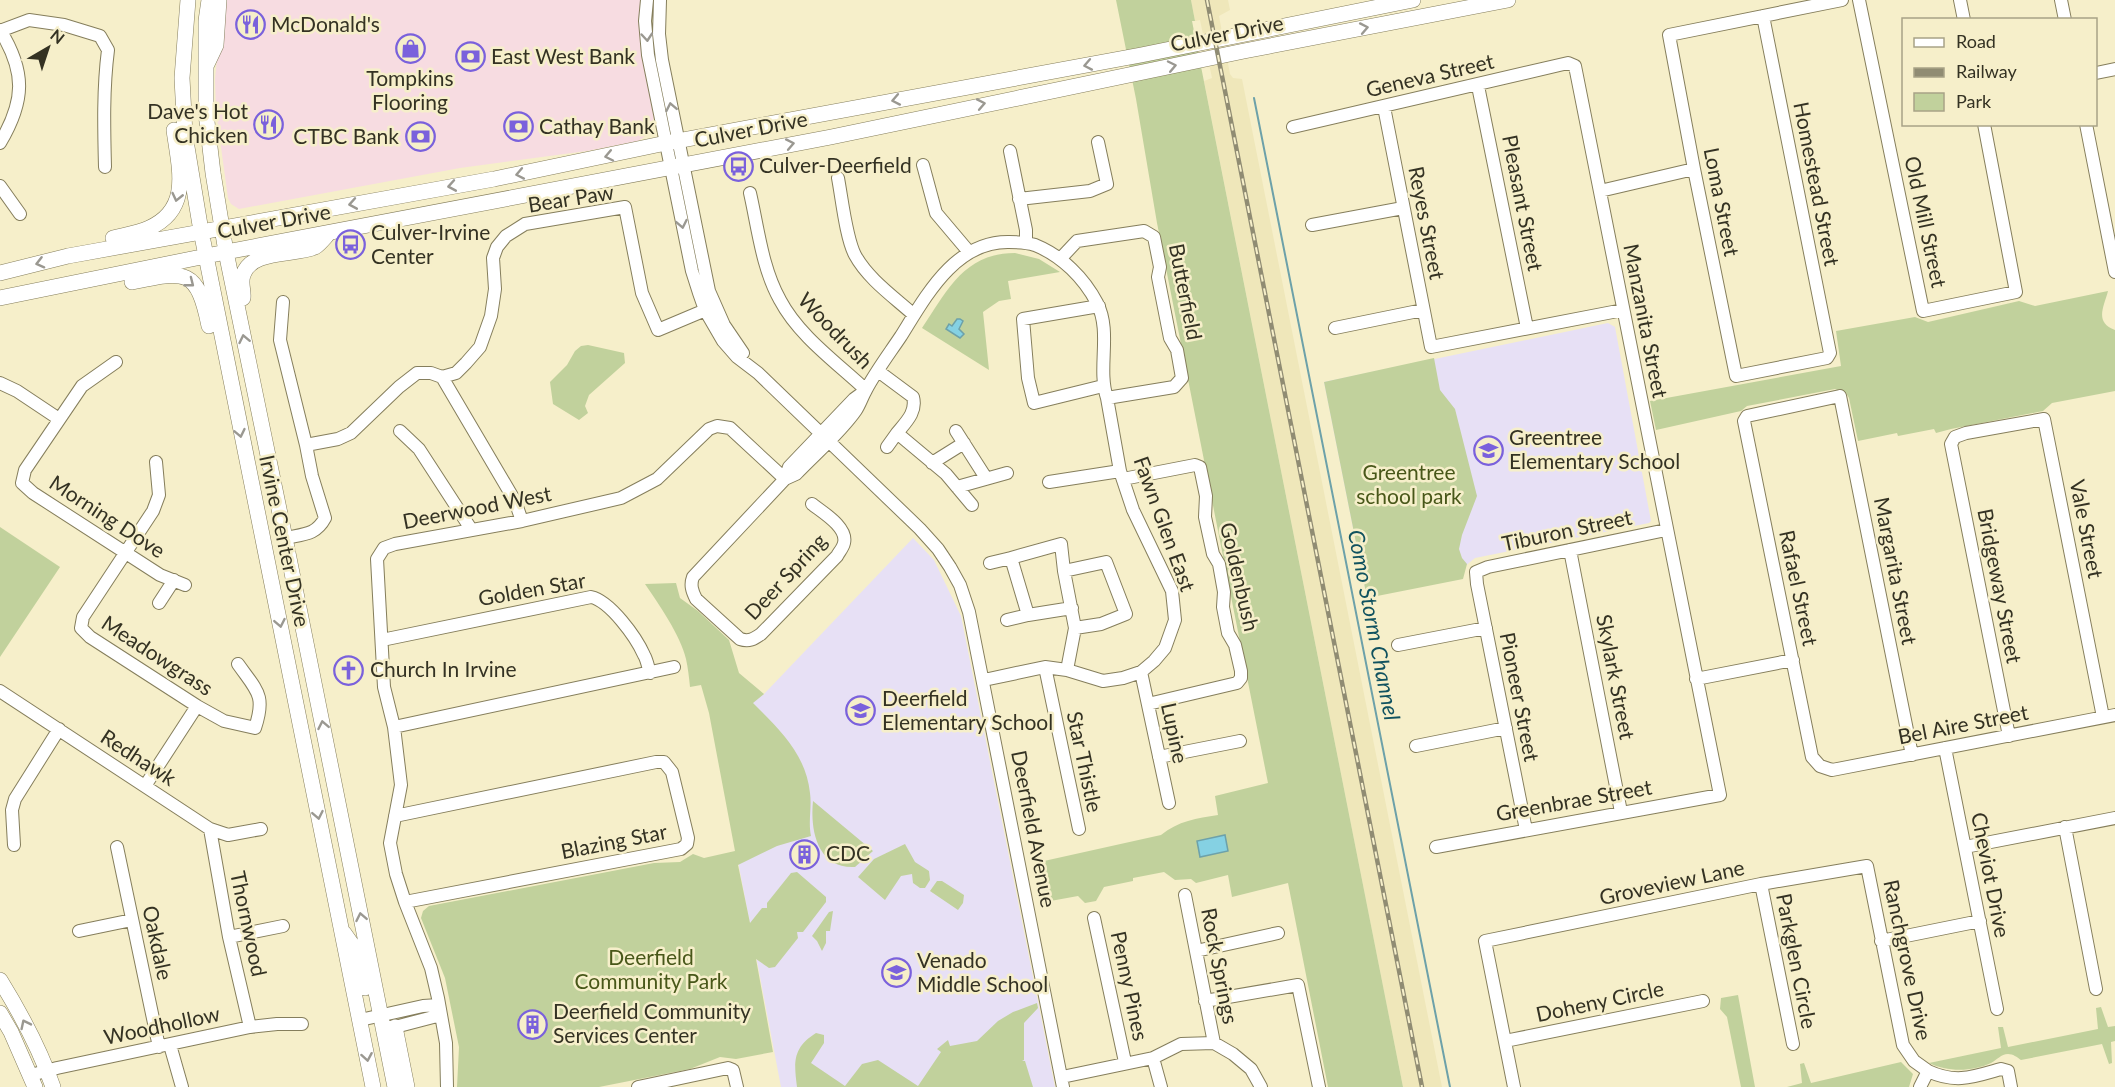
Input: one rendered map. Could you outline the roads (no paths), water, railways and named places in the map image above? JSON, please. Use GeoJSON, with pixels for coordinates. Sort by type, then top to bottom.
{"type":"FeatureCollection","features":[{"type":"Feature","properties":{"kind":"main road","name":"Irvine Center Drive"},"geometry":{"type":"LineString","coordinates":[[188,0],[182,78],[185,135],[201,231],[340,927],[378,1021],[373,1087]]}},
{"type":"Feature","properties":{"kind":"main road","name":"Irvine Center Drive"},"geometry":{"type":"LineString","coordinates":[[209,0],[205,69],[208,134],[226,252],[285,537],[378,1021],[395,1087]]}},
{"type":"Feature","properties":{"kind":"main road"},"geometry":{"type":"LineString","coordinates":[[205,69],[216,45],[219,0]]}},
{"type":"Feature","properties":{"kind":"main road","name":"Culver Drive"},"geometry":{"type":"LineString","coordinates":[[0,273],[68,256],[494,179],[672,142],[1141,55],[1413,0]]}},
{"type":"Feature","properties":{"kind":"main road","name":"Culver Drive"},"geometry":{"type":"LineString","coordinates":[[0,298],[226,252],[831,137],[955,110],[1508,0]]}},
{"type":"Feature","properties":{"kind":"main road"},"geometry":{"type":"LineString","coordinates":[[68,256],[85,246],[147,230],[163,221],[172,212],[180,190],[173,94],[184,35]]}},
{"type":"Feature","properties":{"kind":"main road"},"geometry":{"type":"LineString","coordinates":[[472,205],[494,179]]}},
{"type":"Feature","properties":{"kind":"main road"},"geometry":{"type":"LineString","coordinates":[[239,313],[244,296],[243,275],[248,267],[264,257],[316,246],[329,233]]}},
{"type":"Feature","properties":{"kind":"main road"},"geometry":{"type":"LineString","coordinates":[[32,292],[52,297],[171,274],[184,277],[194,284],[201,294],[225,402],[235,410]]}},
{"type":"Feature","properties":{"kind":"main road"},"geometry":{"type":"LineString","coordinates":[[0,980],[22,1017],[47,1070],[52,1087]]}},
{"type":"Feature","properties":{"kind":"main road"},"geometry":{"type":"LineString","coordinates":[[0,1012],[33,1081]]}},
{"type":"Feature","properties":{"kind":"main road"},"geometry":{"type":"LineString","coordinates":[[378,1021],[406,1087]]}},
{"type":"Feature","properties":{"kind":"street","name":"Deerfield Avenue"},"geometry":{"type":"LineString","coordinates":[[647,0],[645,21],[648,55],[677,165],[692,271],[723,341],[737,357],[758,373],[920,529],[938,549],[960,585],[969,612],[984,680],[1063,1082]]}},
{"type":"Feature","properties":{"kind":"street","name":"Deerfield Avenue"},"geometry":{"type":"LineString","coordinates":[[660,0],[660,52],[672,142]]}},
{"type":"Feature","properties":{"kind":"street"},"geometry":{"type":"LineString","coordinates":[[1763,16],[1842,0]]}},
{"type":"Feature","properties":{"kind":"street","name":"Old Mill Street"},"geometry":{"type":"LineString","coordinates":[[1859,0],[1923,311],[2016,292],[1984,126]]}},
{"type":"Feature","properties":{"kind":"street"},"geometry":{"type":"LineString","coordinates":[[1960,0],[1964,18]]}},
{"type":"Feature","properties":{"kind":"street"},"geometry":{"type":"LineString","coordinates":[[2061,0],[2065,18]]}},
{"type":"Feature","properties":{"kind":"street","name":"Loma Street"},"geometry":{"type":"LineString","coordinates":[[1736,376],[1669,34],[1763,16]]}},
{"type":"Feature","properties":{"kind":"street","name":"Homestead Street"},"geometry":{"type":"LineString","coordinates":[[1736,376],[1827,358],[1830,353],[1763,16]]}},
{"type":"Feature","properties":{"kind":"street"},"geometry":{"type":"LineString","coordinates":[[0,143],[12,123],[19,99],[19,80],[14,53],[0,30],[29,20],[64,24],[100,36],[108,50],[104,95],[105,167]]}},
{"type":"Feature","properties":{"kind":"street","name":"Geneva Street"},"geometry":{"type":"LineString","coordinates":[[1293,128],[1568,63],[1575,66]]}},
{"type":"Feature","properties":{"kind":"street","name":"Manzanita Street"},"geometry":{"type":"LineString","coordinates":[[1575,66],[1720,795]]}},
{"type":"Feature","properties":{"kind":"street"},"geometry":{"type":"LineString","coordinates":[[2097,73],[2115,69]]}},
{"type":"Feature","properties":{"kind":"street","name":"Pleasant Street"},"geometry":{"type":"LineString","coordinates":[[1478,86],[1527,328]]}},
{"type":"Feature","properties":{"kind":"street","name":"Reyes Street"},"geometry":{"type":"LineString","coordinates":[[1384,107],[1431,347],[1527,328]]}},
{"type":"Feature","properties":{"kind":"street"},"geometry":{"type":"LineString","coordinates":[[2086,126],[2115,268]]}},
{"type":"Feature","properties":{"kind":"street"},"geometry":{"type":"LineString","coordinates":[[1019,199],[1090,191],[1107,184],[1098,142]]}},
{"type":"Feature","properties":{"kind":"street"},"geometry":{"type":"LineString","coordinates":[[1010,151],[1026,230],[1026,242]]}},
{"type":"Feature","properties":{"kind":"street"},"geometry":{"type":"LineString","coordinates":[[923,165],[936,213],[969,252],[997,242],[1026,242],[1046,249],[1061,258],[1090,290],[1099,306],[1023,319],[1028,378],[1034,403],[1105,392]]}},
{"type":"Feature","properties":{"kind":"street"},"geometry":{"type":"LineString","coordinates":[[1600,191],[1694,169]]}},
{"type":"Feature","properties":{"kind":"street"},"geometry":{"type":"LineString","coordinates":[[838,178],[849,240],[855,255],[866,270],[914,315]]}},
{"type":"Feature","properties":{"kind":"street"},"geometry":{"type":"LineString","coordinates":[[0,186],[20,214]]}},
{"type":"Feature","properties":{"kind":"street","name":"Woodrush"},"geometry":{"type":"LineString","coordinates":[[750,193],[770,277],[779,299],[801,330],[866,390]]}},
{"type":"Feature","properties":{"kind":"street","name":"Bear Paw"},"geometry":{"type":"LineString","coordinates":[[442,377],[456,373],[480,347],[491,316],[495,289],[493,258],[497,247],[506,236],[525,224],[625,207],[642,293],[658,330],[710,308]]}},
{"type":"Feature","properties":{"kind":"street"},"geometry":{"type":"LineString","coordinates":[[1312,225],[1403,208]]}},
{"type":"Feature","properties":{"kind":"street","name":"Butterfield"},"geometry":{"type":"LineString","coordinates":[[1061,258],[1077,241],[1144,231],[1154,237],[1160,267],[1158,277],[1166,318],[1170,338],[1177,350],[1182,378],[1174,387],[1105,392]]}},
{"type":"Feature","properties":{"kind":"street","name":"Deer Spring"},"geometry":{"type":"LineString","coordinates":[[812,504],[837,525],[844,535],[844,544],[837,556],[761,634],[747,641],[740,639],[696,599],[692,590],[693,577],[785,479],[796,474],[854,399],[866,390],[914,315],[955,261],[969,252]]}},
{"type":"Feature","properties":{"kind":"street"},"geometry":{"type":"LineString","coordinates":[[283,302],[280,340],[312,477],[325,518],[320,528],[310,533],[285,537]]}},
{"type":"Feature","properties":{"kind":"street","name":"Fawn Glen East"},"geometry":{"type":"LineString","coordinates":[[984,680],[1045,667],[1068,670],[1103,681],[1123,678],[1141,672],[1154,661],[1165,648],[1175,620],[1172,591],[1133,510],[1122,475],[1105,392],[1103,321],[1099,306]]}},
{"type":"Feature","properties":{"kind":"street"},"geometry":{"type":"LineString","coordinates":[[1335,328],[1423,310]]}},
{"type":"Feature","properties":{"kind":"street"},"geometry":{"type":"LineString","coordinates":[[1527,328],[1623,310]]}},
{"type":"Feature","properties":{"kind":"street","name":"Morning Dove"},"geometry":{"type":"LineString","coordinates":[[116,362],[82,386],[25,470],[22,483],[125,553],[160,575],[179,583],[159,603]]}},
{"type":"Feature","properties":{"kind":"street"},"geometry":{"type":"LineString","coordinates":[[878,371],[913,398],[914,403],[912,414],[887,447]]}},
{"type":"Feature","properties":{"kind":"street"},"geometry":{"type":"LineString","coordinates":[[306,445],[351,434],[399,387],[417,373],[431,373],[442,377],[515,501],[522,521]]}},
{"type":"Feature","properties":{"kind":"street"},"geometry":{"type":"LineString","coordinates":[[0,383],[17,391],[59,419]]}},
{"type":"Feature","properties":{"kind":"street","name":"Margarita Street"},"geometry":{"type":"LineString","coordinates":[[1747,416],[1839,396],[1912,755]]}},
{"type":"Feature","properties":{"kind":"street","name":"Rafael Street"},"geometry":{"type":"LineString","coordinates":[[1747,416],[1744,421],[1812,757],[1820,766]]}},
{"type":"Feature","properties":{"kind":"street","name":"Vale Street"},"geometry":{"type":"LineString","coordinates":[[1950,444],[1955,437],[1966,433],[2044,419],[2109,716]]}},
{"type":"Feature","properties":{"kind":"street","name":"Deerwood West"},"geometry":{"type":"LineString","coordinates":[[447,1087],[447,1043],[431,968],[405,902],[396,874],[390,843],[401,785],[394,727],[384,687],[377,559],[384,548],[395,544],[522,521],[602,503],[639,490],[657,479],[709,429],[717,426],[730,428],[785,479]]}},
{"type":"Feature","properties":{"kind":"street"},"geometry":{"type":"LineString","coordinates":[[400,431],[419,449],[471,529]]}},
{"type":"Feature","properties":{"kind":"street"},"geometry":{"type":"LineString","coordinates":[[956,431],[986,478]]}},
{"type":"Feature","properties":{"kind":"street"},"geometry":{"type":"LineString","coordinates":[[897,433],[932,463],[972,505]]}},
{"type":"Feature","properties":{"kind":"street"},"geometry":{"type":"LineString","coordinates":[[932,463],[964,443]]}},
{"type":"Feature","properties":{"kind":"street","name":"Bridgeway Street"},"geometry":{"type":"LineString","coordinates":[[1950,444],[2009,736]]}},
{"type":"Feature","properties":{"kind":"street","name":"Meadowgrass"},"geometry":{"type":"LineString","coordinates":[[156,462],[159,495],[153,511],[83,617],[81,628],[90,637],[197,706],[224,721],[255,728],[262,705],[260,698],[238,664]]}},
{"type":"Feature","properties":{"kind":"street","name":"Goldenbush"},"geometry":{"type":"LineString","coordinates":[[1122,475],[1195,465],[1200,467],[1206,496],[1205,517],[1213,554],[1219,564],[1224,592],[1222,603],[1224,616],[1241,671],[1237,683],[1148,704]]}},
{"type":"Feature","properties":{"kind":"street"},"geometry":{"type":"LineString","coordinates":[[957,487],[1007,473]]}},
{"type":"Feature","properties":{"kind":"street"},"geometry":{"type":"LineString","coordinates":[[1049,482],[1122,475]]}},
{"type":"Feature","properties":{"kind":"street","name":"Tiburon Street"},"geometry":{"type":"LineString","coordinates":[[1476,572],[1488,567],[1666,530]]}},
{"type":"Feature","properties":{"kind":"street"},"geometry":{"type":"LineString","coordinates":[[990,563],[1060,544],[1075,628],[1068,670]]}},
{"type":"Feature","properties":{"kind":"street","name":"Skylark Street"},"geometry":{"type":"LineString","coordinates":[[1570,550],[1621,812]]}},
{"type":"Feature","properties":{"kind":"street"},"geometry":{"type":"LineString","coordinates":[[1011,558],[1028,615]]}},
{"type":"Feature","properties":{"kind":"street"},"geometry":{"type":"LineString","coordinates":[[1064,571],[1107,563],[1126,614],[1101,624],[1075,628]]}},
{"type":"Feature","properties":{"kind":"street","name":"Pioneer Street"},"geometry":{"type":"LineString","coordinates":[[1476,572],[1485,628],[1526,830]]}},
{"type":"Feature","properties":{"kind":"street","name":"Golden Star"},"geometry":{"type":"LineString","coordinates":[[382,640],[591,597],[608,604],[645,656],[650,673]]}},
{"type":"Feature","properties":{"kind":"street"},"geometry":{"type":"LineString","coordinates":[[1007,620],[1072,608]]}},
{"type":"Feature","properties":{"kind":"street"},"geometry":{"type":"LineString","coordinates":[[1398,645],[1485,628]]}},
{"type":"Feature","properties":{"kind":"street"},"geometry":{"type":"LineString","coordinates":[[1696,679],[1793,660]]}},
{"type":"Feature","properties":{"kind":"street"},"geometry":{"type":"LineString","coordinates":[[394,727],[675,667]]}},
{"type":"Feature","properties":{"kind":"street","name":"Star Thistle"},"geometry":{"type":"LineString","coordinates":[[1045,667],[1078,829]]}},
{"type":"Feature","properties":{"kind":"street","name":"Lupine"},"geometry":{"type":"LineString","coordinates":[[1141,672],[1169,803]]}},
{"type":"Feature","properties":{"kind":"street","name":"Redhawk"},"geometry":{"type":"LineString","coordinates":[[0,691],[210,829],[228,835],[261,829]]}},
{"type":"Feature","properties":{"kind":"street"},"geometry":{"type":"LineString","coordinates":[[145,786],[197,706]]}},
{"type":"Feature","properties":{"kind":"street","name":"Bel Aire Street"},"geometry":{"type":"LineString","coordinates":[[1820,766],[1832,770],[2109,716]]}},
{"type":"Feature","properties":{"kind":"street"},"geometry":{"type":"LineString","coordinates":[[1416,746],[1506,728]]}},
{"type":"Feature","properties":{"kind":"street"},"geometry":{"type":"LineString","coordinates":[[15,846],[12,810],[15,798],[59,729]]}},
{"type":"Feature","properties":{"kind":"street"},"geometry":{"type":"LineString","coordinates":[[1159,757],[1240,741]]}},
{"type":"Feature","properties":{"kind":"street","name":"Cheviot Drive"},"geometry":{"type":"LineString","coordinates":[[1945,748],[1997,1009]]}},
{"type":"Feature","properties":{"kind":"street","name":"Blazing Star"},"geometry":{"type":"LineString","coordinates":[[395,816],[664,762],[672,772],[688,838],[687,844],[681,849],[405,902]]}},
{"type":"Feature","properties":{"kind":"street","name":"Greenbrae Street"},"geometry":{"type":"LineString","coordinates":[[1436,847],[1720,795]]}},
{"type":"Feature","properties":{"kind":"street"},"geometry":{"type":"LineString","coordinates":[[1965,847],[2115,818]]}},
{"type":"Feature","properties":{"kind":"street"},"geometry":{"type":"LineString","coordinates":[[2065,828],[2096,989]]}},
{"type":"Feature","properties":{"kind":"street","name":"Thornwood"},"geometry":{"type":"LineString","coordinates":[[210,829],[229,937],[250,1027]]}},
{"type":"Feature","properties":{"kind":"street","name":"Oakdale"},"geometry":{"type":"LineString","coordinates":[[117,847],[132,920],[165,1046],[182,1087]]}},
{"type":"Feature","properties":{"kind":"street","name":"Groveview Lane"},"geometry":{"type":"LineString","coordinates":[[1505,1041],[1485,941],[1867,866]]}},
{"type":"Feature","properties":{"kind":"street","name":"Ranchgrove Drive"},"geometry":{"type":"LineString","coordinates":[[1867,866],[1903,1045],[1914,1060],[1928,1071],[1920,1087]]}},
{"type":"Feature","properties":{"kind":"street","name":"Parkglen Circle"},"geometry":{"type":"LineString","coordinates":[[1761,885],[1793,1044]]}},
{"type":"Feature","properties":{"kind":"street","name":"Rock Springs"},"geometry":{"type":"LineString","coordinates":[[1185,895],[1214,1043]]}},
{"type":"Feature","properties":{"kind":"street","name":"Penny Pines"},"geometry":{"type":"LineString","coordinates":[[1095,918],[1125,1062]]}},
{"type":"Feature","properties":{"kind":"street"},"geometry":{"type":"LineString","coordinates":[[79,931],[132,920]]}},
{"type":"Feature","properties":{"kind":"street"},"geometry":{"type":"LineString","coordinates":[[1881,941],[1980,921]]}},
{"type":"Feature","properties":{"kind":"street"},"geometry":{"type":"LineString","coordinates":[[229,937],[282,926]]}},
{"type":"Feature","properties":{"kind":"street"},"geometry":{"type":"LineString","coordinates":[[1196,951],[1278,933]]}},
{"type":"Feature","properties":{"kind":"street"},"geometry":{"type":"LineString","coordinates":[[1206,1001],[1297,985],[1319,1087]]}},
{"type":"Feature","properties":{"kind":"street","name":"Doheny Circle"},"geometry":{"type":"LineString","coordinates":[[1505,1041],[1703,1001]]}},
{"type":"Feature","properties":{"kind":"street"},"geometry":{"type":"LineString","coordinates":[[378,1021],[440,1010]]}},
{"type":"Feature","properties":{"kind":"street"},"geometry":{"type":"LineString","coordinates":[[378,1021],[440,1010]]}},
{"type":"Feature","properties":{"kind":"street","name":"Woodhollow"},"geometry":{"type":"LineString","coordinates":[[33,1081],[47,1070],[250,1027],[277,1023],[302,1023]]}},
{"type":"Feature","properties":{"kind":"street"},"geometry":{"type":"LineString","coordinates":[[1505,1041],[1514,1087]]}},
{"type":"Feature","properties":{"kind":"street"},"geometry":{"type":"LineString","coordinates":[[1063,1082],[1125,1062],[1153,1058],[1181,1044],[1214,1043],[1233,1054],[1251,1069],[1261,1087]]}},
{"type":"Feature","properties":{"kind":"street"},"geometry":{"type":"LineString","coordinates":[[1153,1058],[1161,1087]]}},
{"type":"Feature","properties":{"kind":"street"},"geometry":{"type":"LineString","coordinates":[[638,1087],[728,1068],[733,1070],[737,1087]]}},
{"type":"Feature","properties":{"kind":"street"},"geometry":{"type":"LineString","coordinates":[[1928,1071],[1947,1079],[1956,1079],[2001,1069],[2008,1071],[2011,1087]]}},
{"type":"Feature","properties":{"kind":"water"},"geometry":{"type":"Polygon","coordinates":[[[957,319],[963,321],[959,329],[964,334],[960,338],[946,329],[949,324],[952,326],[957,319]]]}},
{"type":"Feature","properties":{"kind":"water"},"geometry":{"type":"Polygon","coordinates":[[[1225,835],[1228,851],[1200,857],[1197,841],[1225,835]]]}},
{"type":"Feature","properties":{"kind":"waterway","name":"Como Storm Channel"},"geometry":{"type":"LineString","coordinates":[[1254,98],[1450,1087]]}},
{"type":"Feature","properties":{"kind":"railway"},"geometry":{"type":"LineString","coordinates":[[1207,0],[1422,1087]]}},
{"type":"Feature","properties":{"kind":"place","name":"McDonald's"},"geometry":{"type":"Point","coordinates":[250,25]}},
{"type":"Feature","properties":{"kind":"place","name":"Tompkins Flooring"},"geometry":{"type":"Point","coordinates":[410,48]}},
{"type":"Feature","properties":{"kind":"place","name":"East West Bank"},"geometry":{"type":"Point","coordinates":[470,57]}},
{"type":"Feature","properties":{"kind":"place","name":"Dave's Hot Chicken"},"geometry":{"type":"Point","coordinates":[269,124]}},
{"type":"Feature","properties":{"kind":"place","name":"Cathay Bank"},"geometry":{"type":"Point","coordinates":[518,127]}},
{"type":"Feature","properties":{"kind":"place","name":"CTBC Bank"},"geometry":{"type":"Point","coordinates":[420,137]}},
{"type":"Feature","properties":{"kind":"place","name":"Culver-Deerfield"},"geometry":{"type":"Point","coordinates":[738,166]}},
{"type":"Feature","properties":{"kind":"place","name":"Culver-Irvine Center"},"geometry":{"type":"Point","coordinates":[350,245]}},
{"type":"Feature","properties":{"kind":"place","name":"Greentree Elementary School"},"geometry":{"type":"Point","coordinates":[1488,450]}},
{"type":"Feature","properties":{"kind":"place","name":"Church In Irvine"},"geometry":{"type":"Point","coordinates":[349,670]}},
{"type":"Feature","properties":{"kind":"place","name":"Deerfield Elementary School"},"geometry":{"type":"Point","coordinates":[861,711]}},
{"type":"Feature","properties":{"kind":"place","name":"CDC"},"geometry":{"type":"Point","coordinates":[805,854]}},
{"type":"Feature","properties":{"kind":"place","name":"Venado Middle School"},"geometry":{"type":"Point","coordinates":[896,973]}},
{"type":"Feature","properties":{"kind":"place","name":"Deerfield Community Services Center"},"geometry":{"type":"Point","coordinates":[532,1024]}},
{"type":"Feature","properties":{"kind":"park label","name":"Greentree school park"},"geometry":{"type":"Point","coordinates":[1409,485]}},
{"type":"Feature","properties":{"kind":"park label","name":"Deerfield Community Park"},"geometry":{"type":"Point","coordinates":[651,970]}}]}
